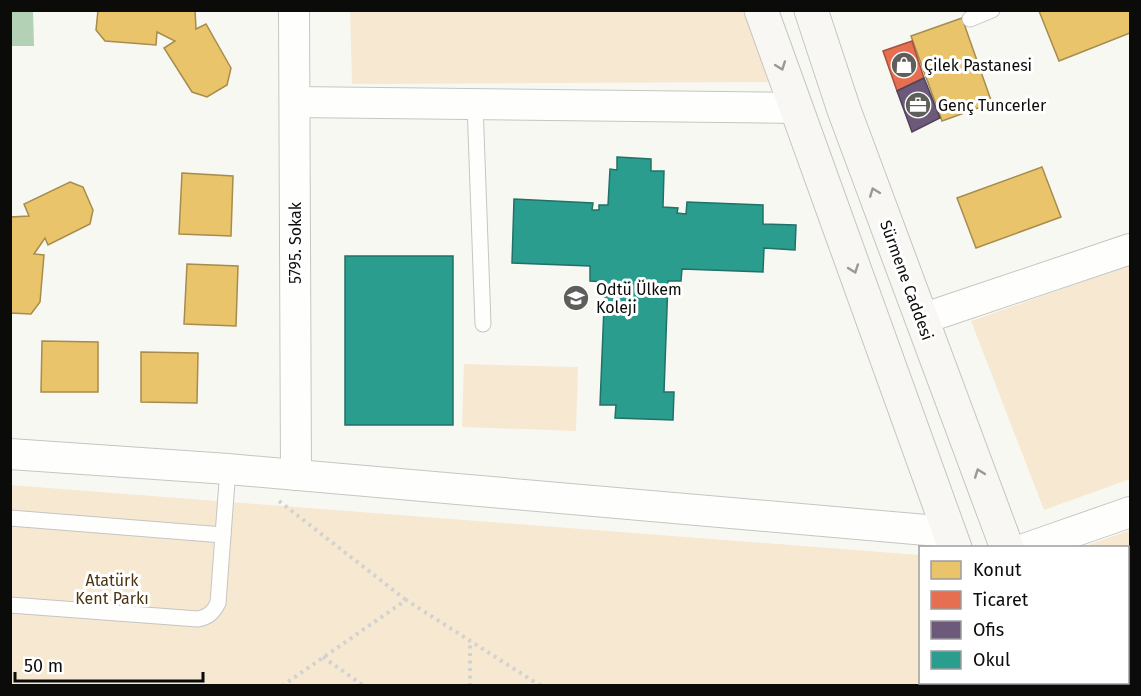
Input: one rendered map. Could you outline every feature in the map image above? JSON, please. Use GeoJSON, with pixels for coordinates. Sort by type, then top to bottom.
{"type":"FeatureCollection","features":[{"type":"Feature","properties":{"kind":"main road"},"geometry":{"type":"LineString","coordinates":[[761,10],[950,533],[990,504]]}},
{"type":"Feature","properties":{"kind":"main road","name":"Sürmene Caddesi"},"geometry":{"type":"LineString","coordinates":[[811,10],[844,110],[1006,546]]}},
{"type":"Feature","properties":{"kind":"main road"},"geometry":{"type":"LineString","coordinates":[[796,108],[844,110]]}},
{"type":"Feature","properties":{"kind":"street","name":"5795. Sokak"},"geometry":{"type":"LineString","coordinates":[[294,10],[296,475]]}},
{"type":"Feature","properties":{"kind":"street"},"geometry":{"type":"LineString","coordinates":[[296,102],[796,108]]}},
{"type":"Feature","properties":{"kind":"street"},"geometry":{"type":"LineString","coordinates":[[922,319],[1131,249]]}},
{"type":"Feature","properties":{"kind":"street"},"geometry":{"type":"LineString","coordinates":[[10,454],[228,469],[950,533]]}},
{"type":"Feature","properties":{"kind":"street"},"geometry":{"type":"LineString","coordinates":[[1033,546],[1131,512]]}},
{"type":"Feature","properties":{"kind":"lane"},"geometry":{"type":"LineString","coordinates":[[970,19],[992,10]]}},
{"type":"Feature","properties":{"kind":"lane"},"geometry":{"type":"LineString","coordinates":[[475,104],[483,324]]}},
{"type":"Feature","properties":{"kind":"lane"},"geometry":{"type":"LineString","coordinates":[[10,605],[198,619],[207,617],[218,603],[228,469]]}},
{"type":"Feature","properties":{"kind":"lane"},"geometry":{"type":"LineString","coordinates":[[10,518],[223,535]]}},
{"type":"Feature","properties":{"kind":"path"},"geometry":{"type":"LineString","coordinates":[[276,499],[406,600],[541,686]]}},
{"type":"Feature","properties":{"kind":"path"},"geometry":{"type":"LineString","coordinates":[[282,686],[406,600]]}},
{"type":"Feature","properties":{"kind":"path"},"geometry":{"type":"LineString","coordinates":[[470,641],[470,686]]}},
{"type":"Feature","properties":{"kind":"path"},"geometry":{"type":"LineString","coordinates":[[323,657],[364,686]]}},
{"type":"Feature","properties":{"kind":"green space"},"geometry":{"type":"Polygon","coordinates":[[[350,11],[746,11],[773,82],[352,84],[350,11]]]}},
{"type":"Feature","properties":{"kind":"green space"},"geometry":{"type":"Polygon","coordinates":[[[1130,265],[1130,479],[1044,510],[971,321],[1130,265]]]}},
{"type":"Feature","properties":{"kind":"green space"},"geometry":{"type":"Polygon","coordinates":[[[464,364],[578,367],[576,431],[462,427],[464,364]]]}},
{"type":"Feature","properties":{"kind":"green space","name":"Atatürk Kent Parkı"},"geometry":{"type":"Polygon","coordinates":[[[10,485],[919,555],[919,684],[972,685],[11,685],[10,485]]]}},
{"type":"Feature","properties":{"kind":"green space"},"geometry":{"type":"Polygon","coordinates":[[[1130,530],[1130,685],[1094,684],[1129,684],[1129,546],[1086,546],[1130,530]]]}},
{"type":"Feature","properties":{"kind":"shaded area"},"geometry":{"type":"Polygon","coordinates":[[[10,11],[33,11],[34,46],[11,46],[10,11]]]}},
{"type":"Feature","properties":{"kind":"building: Konut"},"geometry":{"type":"Polygon","coordinates":[[[98,10],[195,10],[196,29],[206,24],[231,68],[227,85],[207,97],[192,92],[164,48],[175,41],[157,32],[156,45],[105,41],[96,30],[98,10]]]}},
{"type":"Feature","properties":{"kind":"building: Konut"},"geometry":{"type":"Polygon","coordinates":[[[1130,10],[1130,33],[1059,61],[1039,11],[1130,10]]]}},
{"type":"Feature","properties":{"kind":"building: Konut"},"geometry":{"type":"Polygon","coordinates":[[[962,18],[992,103],[942,121],[911,36],[962,18]]]}},
{"type":"Feature","properties":{"kind":"building: Konut"},"geometry":{"type":"Polygon","coordinates":[[[1042,167],[1061,217],[976,248],[957,198],[1042,167]]]}},
{"type":"Feature","properties":{"kind":"building: Konut"},"geometry":{"type":"Polygon","coordinates":[[[182,173],[233,176],[231,236],[179,234],[182,173]]]}},
{"type":"Feature","properties":{"kind":"building: Konut"},"geometry":{"type":"Polygon","coordinates":[[[70,182],[83,187],[93,210],[90,224],[48,245],[45,238],[34,254],[44,255],[40,302],[31,314],[10,313],[10,217],[29,216],[24,204],[70,182]]]}},
{"type":"Feature","properties":{"kind":"building: Konut"},"geometry":{"type":"Polygon","coordinates":[[[187,264],[238,266],[236,326],[184,324],[187,264]]]}},
{"type":"Feature","properties":{"kind":"building: Konut"},"geometry":{"type":"Polygon","coordinates":[[[42,341],[98,342],[98,392],[41,392],[42,341]]]}},
{"type":"Feature","properties":{"kind":"building: Konut"},"geometry":{"type":"Polygon","coordinates":[[[141,352],[198,353],[197,403],[141,402],[141,352]]]}},
{"type":"Feature","properties":{"kind":"building: Ticaret","name":"Çilek Pastanesi"},"geometry":{"type":"Polygon","coordinates":[[[912,41],[924,78],[897,91],[883,51],[912,41]]]}},
{"type":"Feature","properties":{"kind":"building: Ofis","name":"Genç Tuncerler"},"geometry":{"type":"Polygon","coordinates":[[[924,78],[940,118],[912,132],[897,91],[924,78]]]}},
{"type":"Feature","properties":{"kind":"building: Okul"},"geometry":{"type":"Polygon","coordinates":[[[617,157],[651,159],[651,171],[664,171],[663,207],[678,208],[677,213],[686,214],[687,202],[763,205],[763,224],[796,225],[795,250],[764,248],[763,272],[682,269],[681,281],[668,281],[664,392],[674,392],[673,420],[615,418],[616,405],[600,405],[605,282],[590,281],[590,266],[512,263],[514,199],[593,203],[592,210],[599,210],[599,205],[608,205],[610,169],[617,170],[617,157]]]}},
{"type":"Feature","properties":{"kind":"building: Okul"},"geometry":{"type":"Polygon","coordinates":[[[345,256],[453,256],[453,425],[345,425],[345,256]]]}},
{"type":"Feature","properties":{"kind":"place","name":"Çilek Pastanesi"},"geometry":{"type":"Point","coordinates":[904,65]}},
{"type":"Feature","properties":{"kind":"place","name":"Genç Tuncerler"},"geometry":{"type":"Point","coordinates":[918,105]}},
{"type":"Feature","properties":{"kind":"place","name":"Odtü Ülkem Koleji"},"geometry":{"type":"Point","coordinates":[576,298]}}]}
